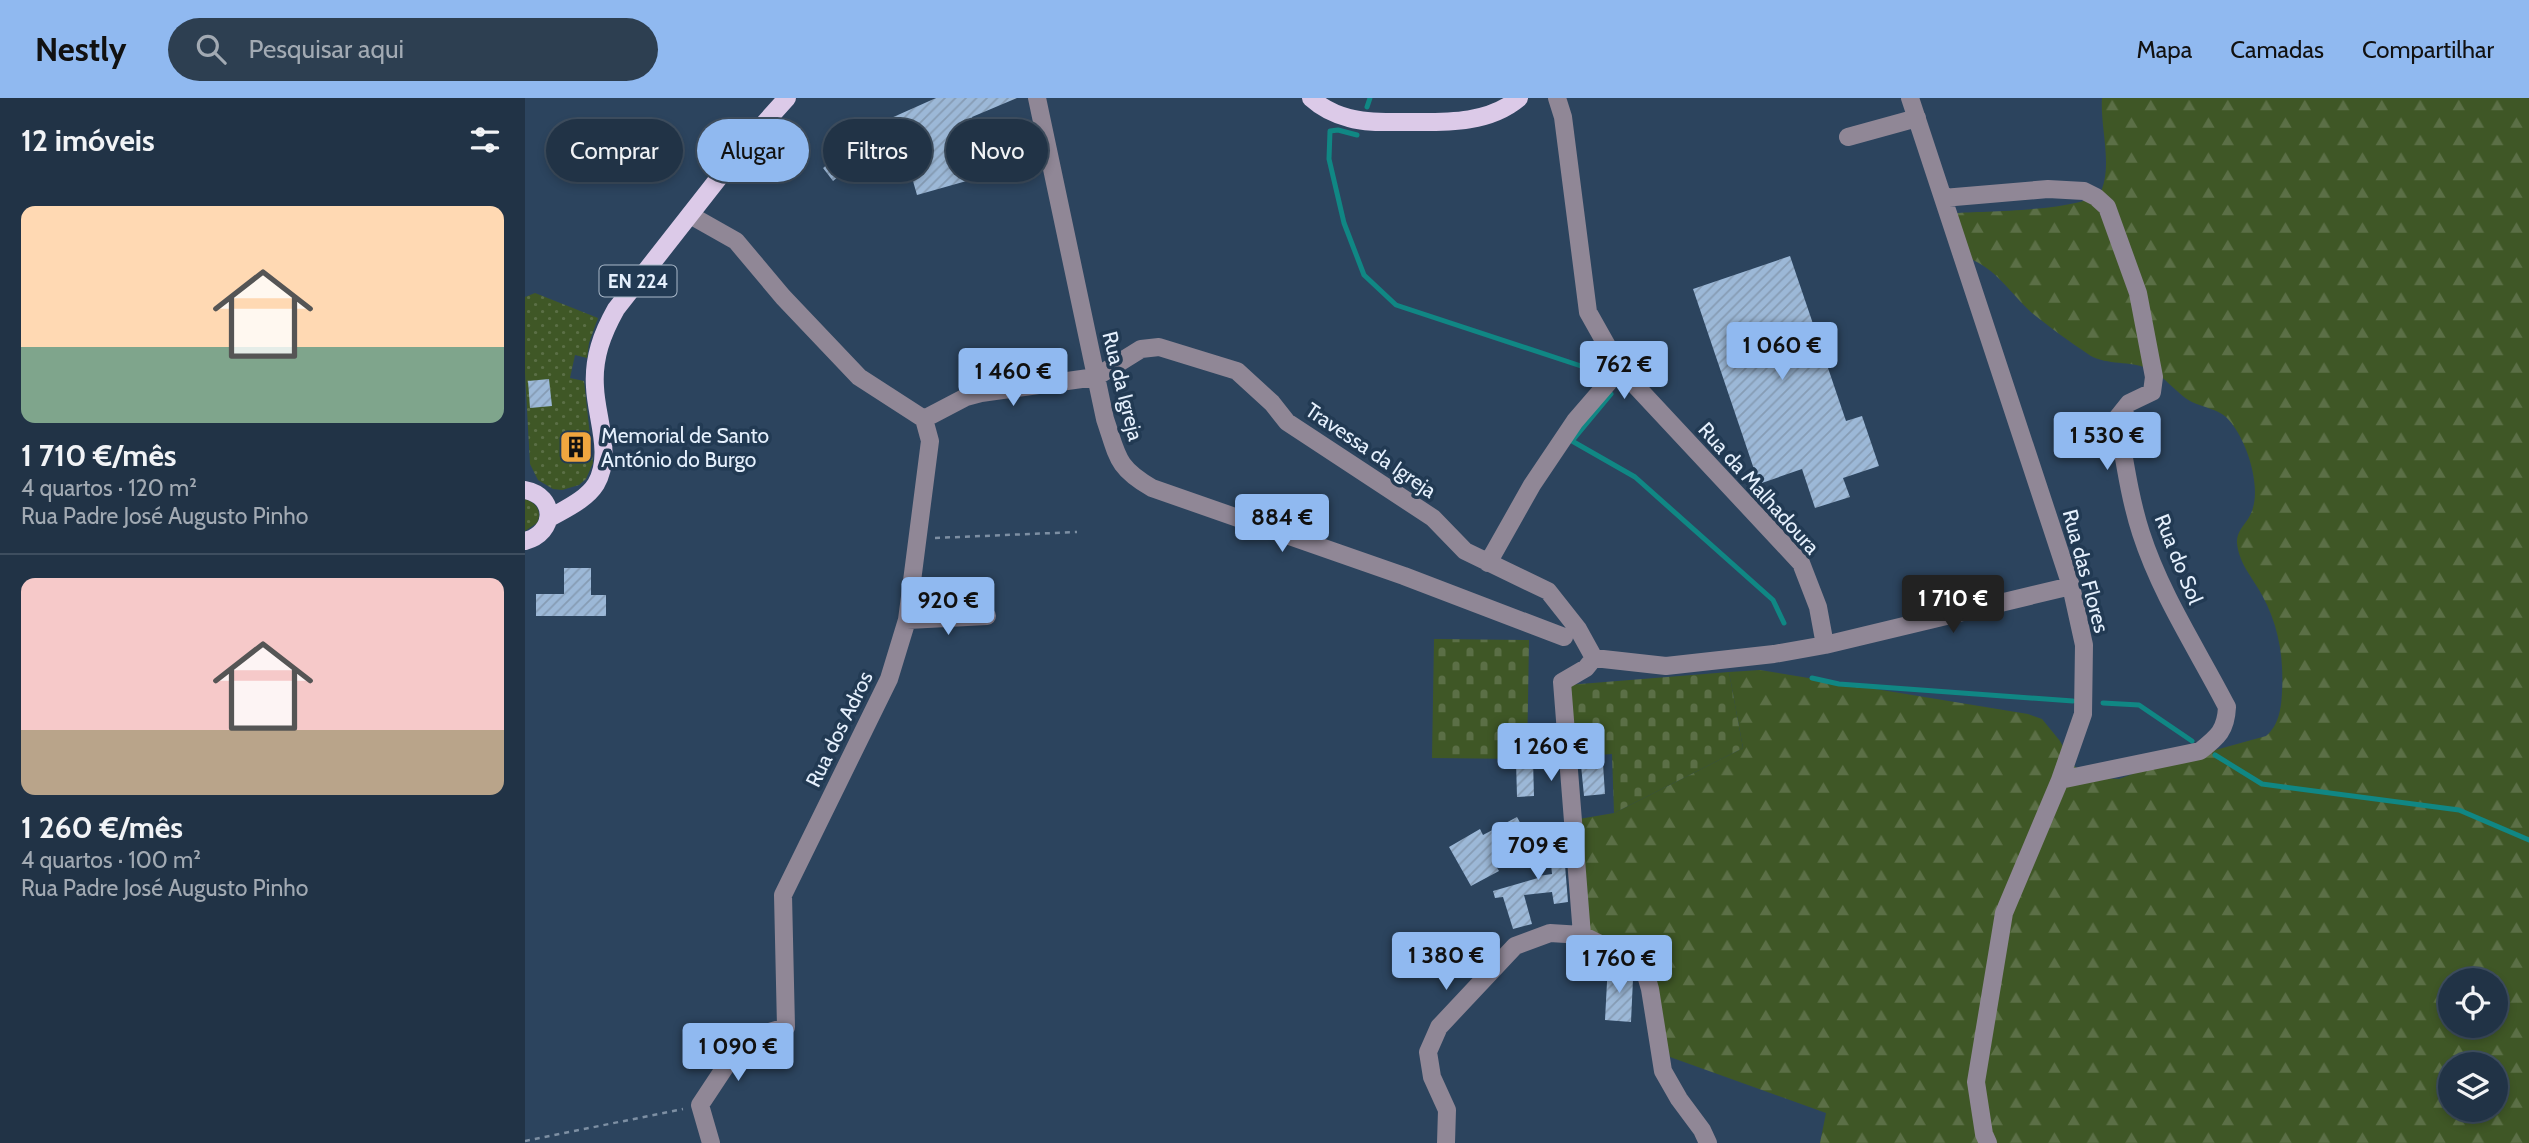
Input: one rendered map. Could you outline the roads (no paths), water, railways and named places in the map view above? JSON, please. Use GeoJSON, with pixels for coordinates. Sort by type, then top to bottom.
{"type":"FeatureCollection","features":[{"type":"Feature","properties":{"kind":"main road","name":"EN 224"},"geometry":{"type":"LineString","coordinates":[[525,541],[541,534],[548,519],[583,498],[597,483],[603,463],[602,432],[594,386],[596,360],[602,335],[616,309],[743,147],[787,98]]}},
{"type":"Feature","properties":{"kind":"main road"},"geometry":{"type":"LineString","coordinates":[[1311,98],[1322,108],[1351,119],[1382,122],[1453,122],[1490,114],[1519,98]]}},
{"type":"Feature","properties":{"kind":"main road"},"geometry":{"type":"LineString","coordinates":[[532,493],[583,498]]}},
{"type":"Feature","properties":{"kind":"main road"},"geometry":{"type":"LineString","coordinates":[[532,493],[548,510],[548,519]]}},
{"type":"Feature","properties":{"kind":"street","name":"Rua da Igreja"},"geometry":{"type":"LineString","coordinates":[[1037,98],[1105,419],[1119,461],[1130,475],[1152,488],[1398,574],[1564,637]]}},
{"type":"Feature","properties":{"kind":"street","name":"Rua da Malhadoura"},"geometry":{"type":"LineString","coordinates":[[1557,98],[1563,117],[1588,312],[1620,369],[1801,563],[1818,607],[1825,645]]}},
{"type":"Feature","properties":{"kind":"street","name":"Rua das Flores"},"geometry":{"type":"LineString","coordinates":[[1910,98],[2071,586],[2084,645],[2083,714],[2060,780],[2004,913],[1976,1082],[1988,1143]]}},
{"type":"Feature","properties":{"kind":"street"},"geometry":{"type":"LineString","coordinates":[[1848,137],[1917,118]]}},
{"type":"Feature","properties":{"kind":"street","name":"Rua do Sol"},"geometry":{"type":"LineString","coordinates":[[1943,198],[2048,189],[2084,191],[2107,207],[2138,293],[2154,377],[2152,392],[2129,403],[2117,418],[2140,532],[2164,591],[2227,706],[2226,723],[2214,740],[2200,751],[2060,780]]}},
{"type":"Feature","properties":{"kind":"street"},"geometry":{"type":"LineString","coordinates":[[690,215],[736,241],[783,298],[859,377],[924,419],[966,397],[981,393],[1095,377]]}},
{"type":"Feature","properties":{"kind":"street","name":"Travessa da Igreja"},"geometry":{"type":"LineString","coordinates":[[1095,377],[1141,349],[1159,347],[1237,371],[1272,403],[1287,422],[1433,518],[1465,551],[1548,591],[1578,629],[1594,658]]}},
{"type":"Feature","properties":{"kind":"street"},"geometry":{"type":"LineString","coordinates":[[1488,563],[1532,485],[1575,421],[1620,369]]}},
{"type":"Feature","properties":{"kind":"street","name":"Rua dos Adros"},"geometry":{"type":"LineString","coordinates":[[711,1143],[700,1105],[743,1040],[786,1027],[783,895],[889,679],[908,620],[930,441],[924,419]]}},
{"type":"Feature","properties":{"kind":"street"},"geometry":{"type":"LineString","coordinates":[[1582,935],[1562,682],[1586,668],[1594,658],[1666,666],[1774,654],[1825,645],[2071,586]]}},
{"type":"Feature","properties":{"kind":"street"},"geometry":{"type":"LineString","coordinates":[[908,620],[987,616]]}},
{"type":"Feature","properties":{"kind":"street"},"geometry":{"type":"LineString","coordinates":[[1446,1143],[1447,1110],[1432,1077],[1428,1052],[1439,1027],[1515,946],[1551,933],[1582,935],[1643,965],[1650,989],[1663,1071],[1708,1143]]}},
{"type":"Feature","properties":{"kind":"waterway"},"geometry":{"type":"LineString","coordinates":[[1367,107],[1370,98]]}},
{"type":"Feature","properties":{"kind":"waterway"},"geometry":{"type":"LineString","coordinates":[[1357,135],[1338,130],[1330,131],[1329,159],[1344,223],[1364,275],[1396,305],[1581,366],[1595,379]]}},
{"type":"Feature","properties":{"kind":"waterway"},"geometry":{"type":"LineString","coordinates":[[1611,394],[1572,441],[1635,477],[1773,600],[1784,623]]}},
{"type":"Feature","properties":{"kind":"waterway"},"geometry":{"type":"LineString","coordinates":[[1812,678],[1839,684],[2073,701]]}},
{"type":"Feature","properties":{"kind":"waterway"},"geometry":{"type":"LineString","coordinates":[[2103,703],[2139,705],[2192,741]]}},
{"type":"Feature","properties":{"kind":"waterway"},"geometry":{"type":"LineString","coordinates":[[2215,755],[2262,784],[2459,810],[2529,840]]}},
{"type":"Feature","properties":{"kind":"place","name":"Memorial de Santo António do Burgo"},"geometry":{"type":"Point","coordinates":[576,447]}}]}
